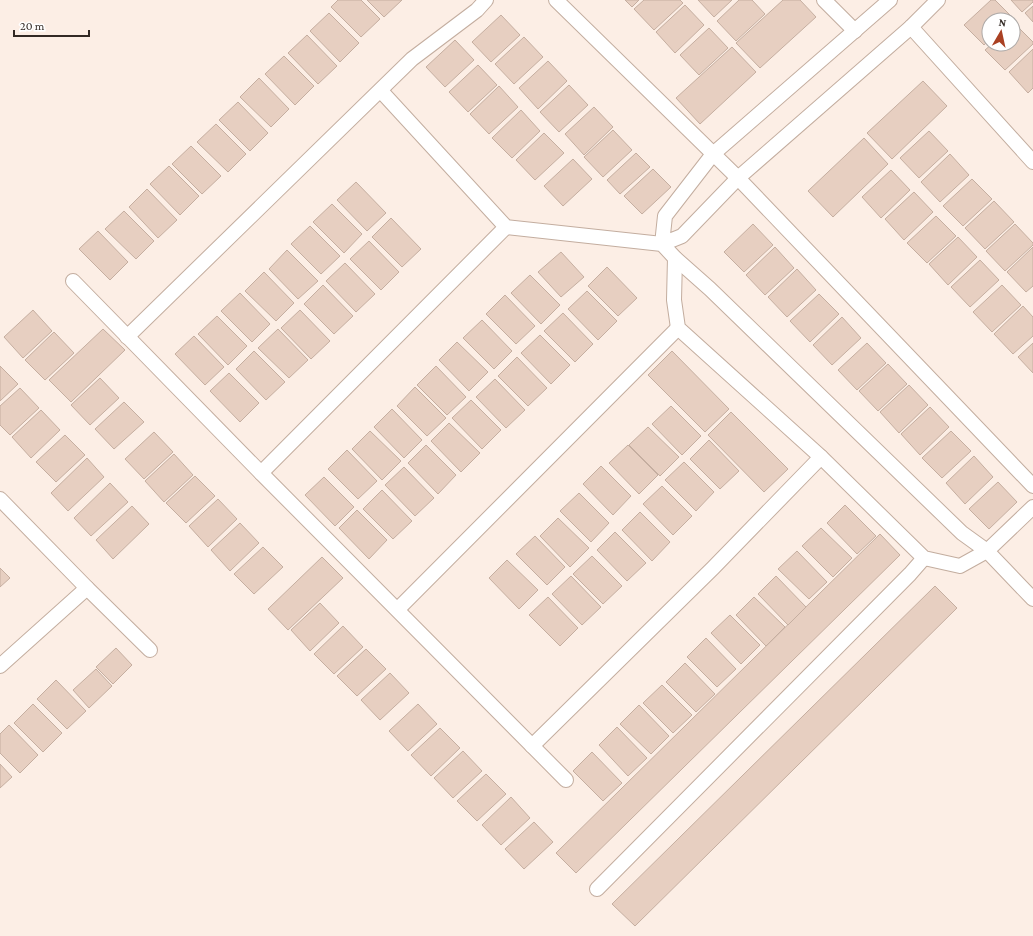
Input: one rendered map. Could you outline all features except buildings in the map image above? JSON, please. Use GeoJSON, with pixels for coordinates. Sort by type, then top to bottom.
{"type":"FeatureCollection","features":[{"type":"Feature","properties":{"kind":"lane"},"geometry":{"type":"LineString","coordinates":[[128,337],[412,59],[477,10],[486,0]]}},
{"type":"Feature","properties":{"kind":"lane"},"geometry":{"type":"LineString","coordinates":[[556,0],[738,178],[1033,486]]}},
{"type":"Feature","properties":{"kind":"lane"},"geometry":{"type":"LineString","coordinates":[[824,0],[855,31]]}},
{"type":"Feature","properties":{"kind":"lane"},"geometry":{"type":"LineString","coordinates":[[890,0],[713,154],[665,216],[662,244],[962,533],[987,551],[1033,599]]}},
{"type":"Feature","properties":{"kind":"lane"},"geometry":{"type":"LineString","coordinates":[[380,91],[506,227],[662,244],[682,236],[738,178],[910,27],[938,0]]}},
{"type":"Feature","properties":{"kind":"lane"},"geometry":{"type":"LineString","coordinates":[[910,27],[1033,162]]}},
{"type":"Feature","properties":{"kind":"lane"},"geometry":{"type":"LineString","coordinates":[[260,473],[506,227]]}},
{"type":"Feature","properties":{"kind":"lane"},"geometry":{"type":"LineString","coordinates":[[675,258],[674,300],[678,328],[822,457],[924,558],[960,566],[987,551],[1033,507]]}},
{"type":"Feature","properties":{"kind":"lane"},"geometry":{"type":"LineString","coordinates":[[73,281],[260,473],[398,609],[566,780]]}},
{"type":"Feature","properties":{"kind":"lane"},"geometry":{"type":"LineString","coordinates":[[398,609],[678,328]]}},
{"type":"Feature","properties":{"kind":"lane"},"geometry":{"type":"LineString","coordinates":[[532,746],[713,568],[822,457]]}},
{"type":"Feature","properties":{"kind":"lane"},"geometry":{"type":"LineString","coordinates":[[0,499],[150,650]]}},
{"type":"Feature","properties":{"kind":"lane"},"geometry":{"type":"LineString","coordinates":[[597,889],[910,574],[924,558]]}},
{"type":"Feature","properties":{"kind":"lane"},"geometry":{"type":"LineString","coordinates":[[0,666],[87,588]]}}]}
